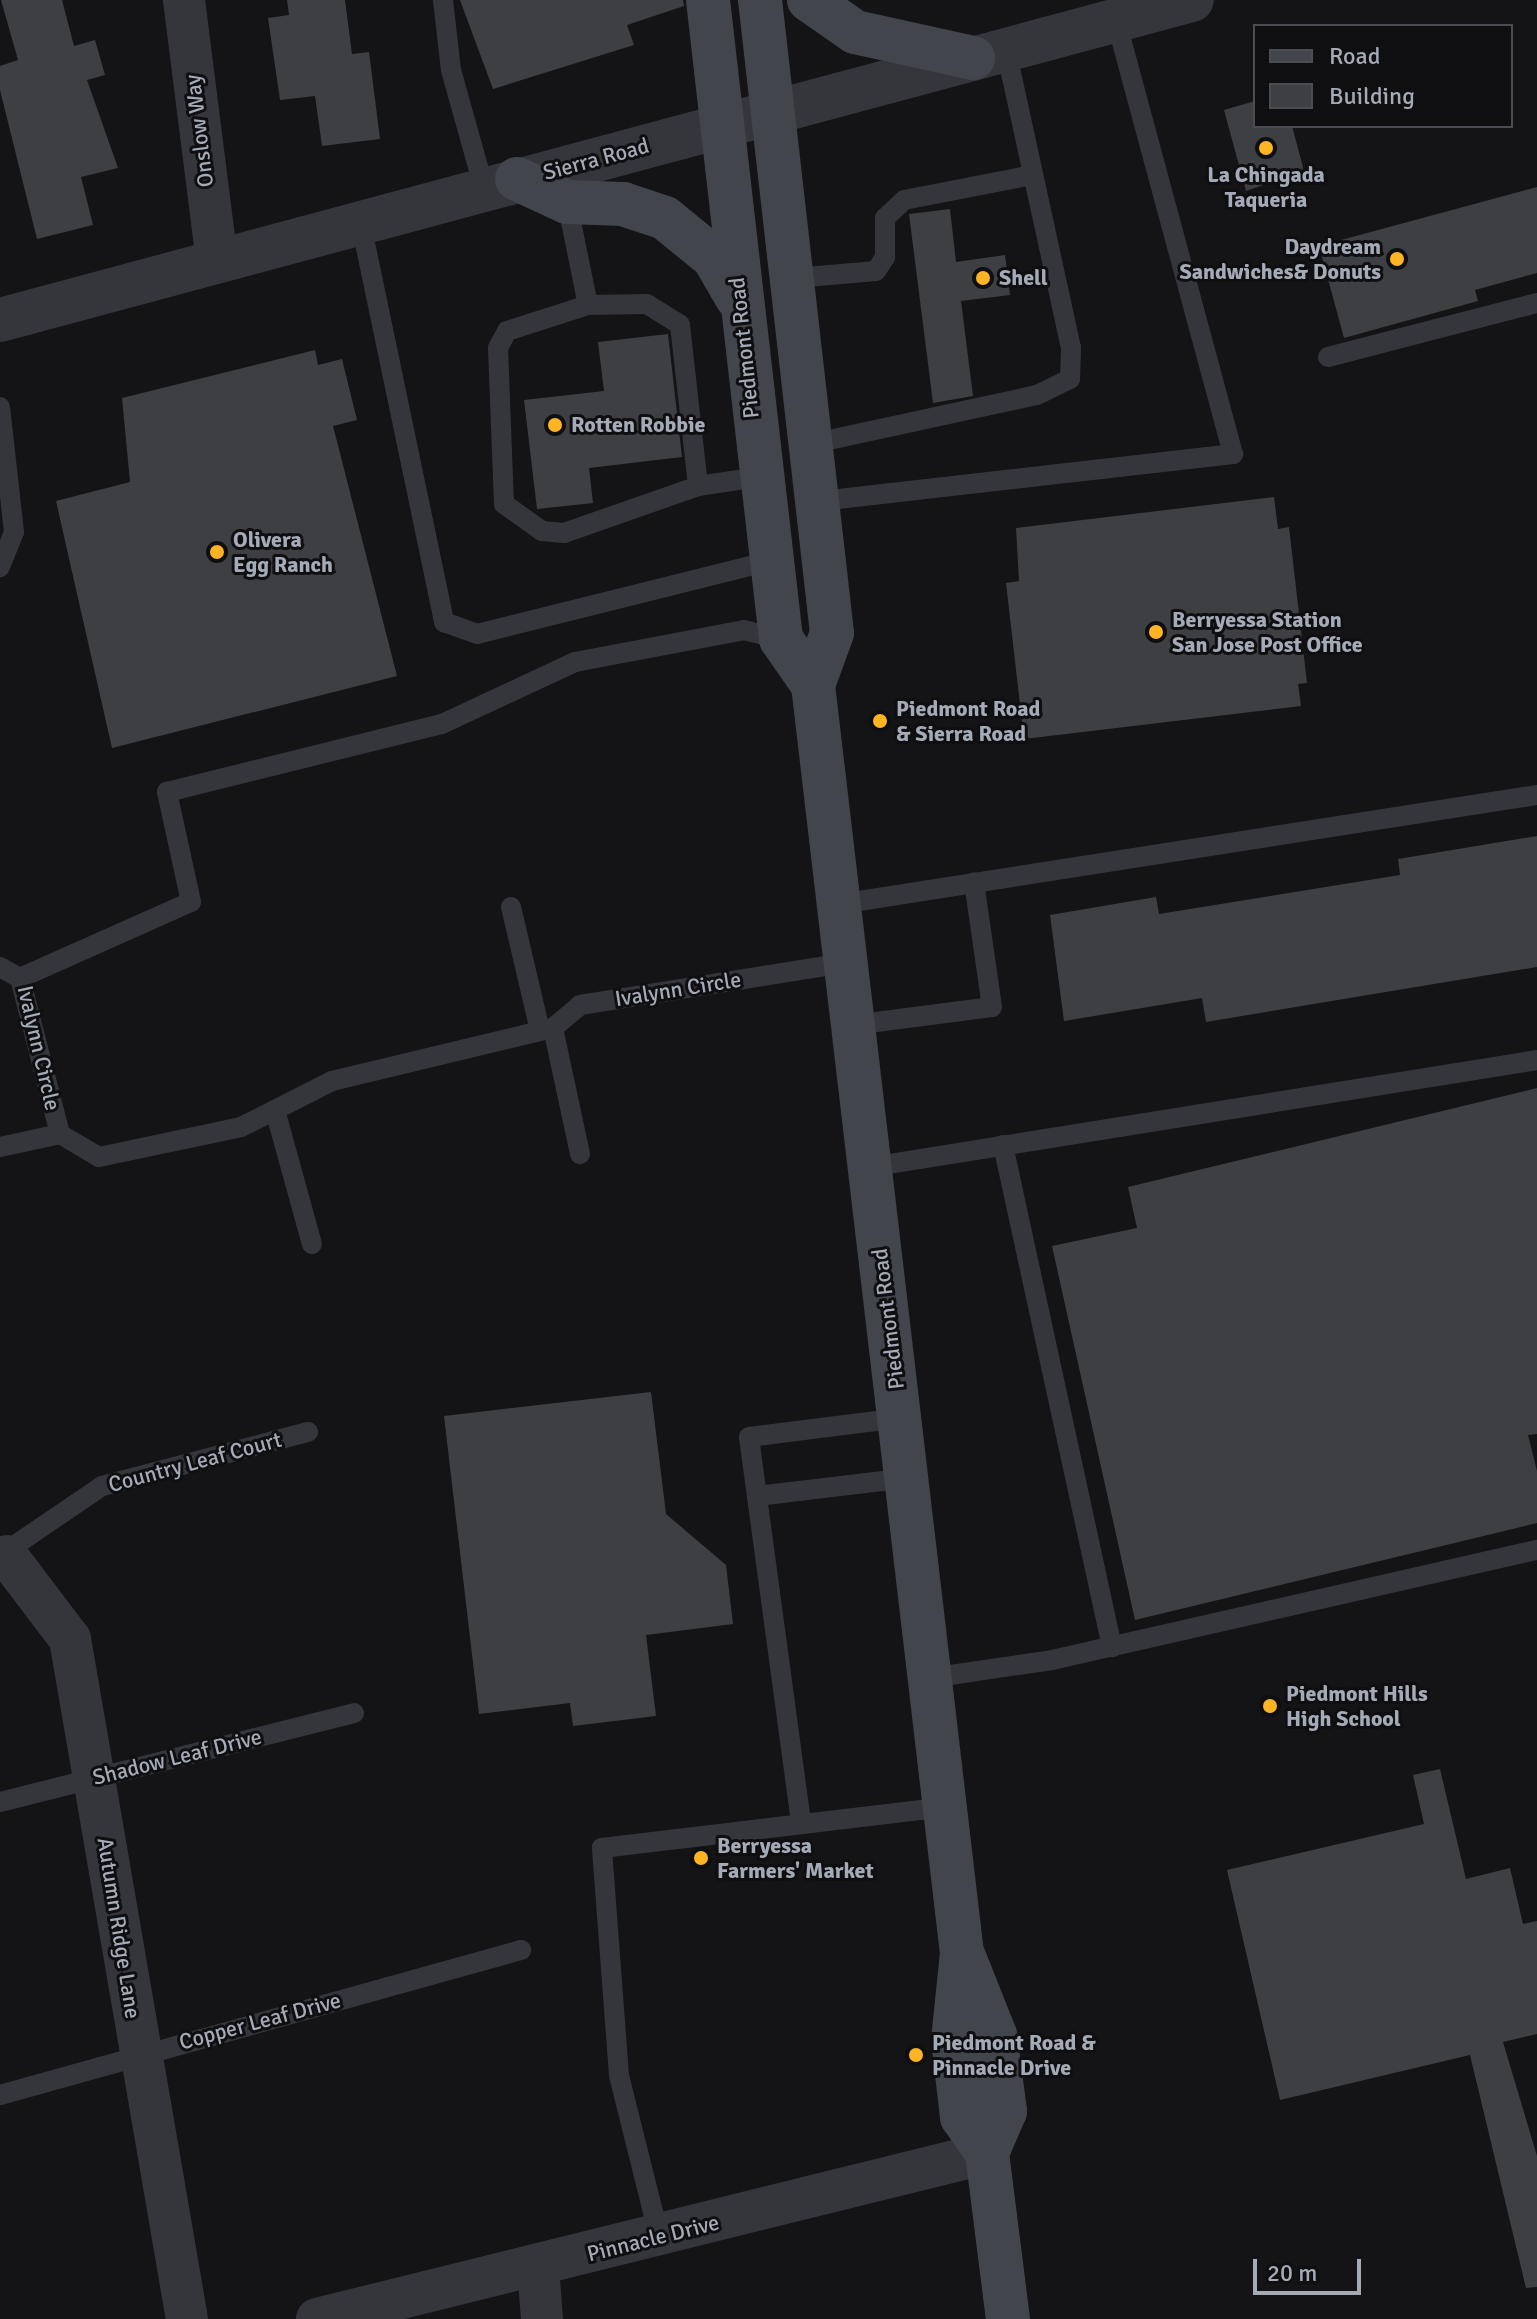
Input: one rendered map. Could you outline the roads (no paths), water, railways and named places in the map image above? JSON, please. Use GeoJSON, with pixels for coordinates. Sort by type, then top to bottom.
{"type":"FeatureCollection","features":[{"type":"Feature","properties":{"kind":"main road","name":"Piedmont Road"},"geometry":{"type":"LineString","coordinates":[[708,0],[719,126],[759,477],[781,639],[813,685]]}},
{"type":"Feature","properties":{"kind":"main road","name":"Piedmont Road"},"geometry":{"type":"LineString","coordinates":[[760,0],[815,443],[832,633],[813,685],[962,1953],[954,2051],[962,2117],[987,2153],[1008,2319]]}},
{"type":"Feature","properties":{"kind":"main road"},"geometry":{"type":"LineString","coordinates":[[809,0],[855,32],[989,53]]}},
{"type":"Feature","properties":{"kind":"main road"},"geometry":{"type":"LineString","coordinates":[[500,184],[567,202],[623,204],[665,218],[714,258],[740,303]]}},
{"type":"Feature","properties":{"kind":"street","name":"Onslow Way"},"geometry":{"type":"LineString","coordinates":[[184,0],[217,262]]}},
{"type":"Feature","properties":{"kind":"street","name":"Sierra Road"},"geometry":{"type":"LineString","coordinates":[[0,320],[1192,0]]}},
{"type":"Feature","properties":{"kind":"street","name":"Autumn Ridge Lane"},"geometry":{"type":"LineString","coordinates":[[4,1555],[70,1639],[187,2319]]}},
{"type":"Feature","properties":{"kind":"street","name":"Pinnacle Drive"},"geometry":{"type":"LineString","coordinates":[[317,2319],[538,2267],[987,2153]]}},
{"type":"Feature","properties":{"kind":"street"},"geometry":{"type":"LineString","coordinates":[[538,2267],[542,2319]]}},
{"type":"Feature","properties":{"kind":"lane"},"geometry":{"type":"LineString","coordinates":[[443,0],[451,70],[500,184]]}},
{"type":"Feature","properties":{"kind":"lane"},"geometry":{"type":"LineString","coordinates":[[821,501],[1233,454],[1116,20]]}},
{"type":"Feature","properties":{"kind":"lane"},"geometry":{"type":"LineString","coordinates":[[815,443],[1037,395],[1070,379],[1071,348],[1033,175],[989,53]]}},
{"type":"Feature","properties":{"kind":"lane"},"geometry":{"type":"LineString","coordinates":[[795,278],[876,271],[885,257],[885,218],[904,200],[1033,175]]}},
{"type":"Feature","properties":{"kind":"lane"},"geometry":{"type":"LineString","coordinates":[[567,202],[588,305]]}},
{"type":"Feature","properties":{"kind":"lane"},"geometry":{"type":"LineString","coordinates":[[361,224],[444,622],[477,634],[770,561]]}},
{"type":"Feature","properties":{"kind":"lane"},"geometry":{"type":"LineString","coordinates":[[1328,357],[1537,303]]}},
{"type":"Feature","properties":{"kind":"lane"},"geometry":{"type":"LineString","coordinates":[[698,486],[680,325],[647,304],[588,305],[507,331],[498,348],[504,504],[542,531],[564,533],[698,486],[759,477]]}},
{"type":"Feature","properties":{"kind":"lane"},"geometry":{"type":"LineString","coordinates":[[0,407],[14,532],[0,567]]}},
{"type":"Feature","properties":{"kind":"lane","name":"Ivalynn Circle"},"geometry":{"type":"LineString","coordinates":[[781,639],[744,630],[575,662],[442,724],[167,792],[191,902],[20,978],[60,1134],[99,1157],[241,1127],[332,1081],[546,1029],[580,1005],[846,963]]}},
{"type":"Feature","properties":{"kind":"lane"},"geometry":{"type":"LineString","coordinates":[[840,904],[1537,795]]}},
{"type":"Feature","properties":{"kind":"lane"},"geometry":{"type":"LineString","coordinates":[[853,1025],[992,1007],[974,882]]}},
{"type":"Feature","properties":{"kind":"lane"},"geometry":{"type":"LineString","coordinates":[[511,907],[580,1154]]}},
{"type":"Feature","properties":{"kind":"lane"},"geometry":{"type":"LineString","coordinates":[[0,967],[20,978]]}},
{"type":"Feature","properties":{"kind":"lane"},"geometry":{"type":"LineString","coordinates":[[870,1167],[1537,1060]]}},
{"type":"Feature","properties":{"kind":"lane"},"geometry":{"type":"LineString","coordinates":[[275,1110],[312,1244]]}},
{"type":"Feature","properties":{"kind":"lane"},"geometry":{"type":"LineString","coordinates":[[0,1147],[60,1134]]}},
{"type":"Feature","properties":{"kind":"lane"},"geometry":{"type":"LineString","coordinates":[[1003,1145],[1112,1647]]}},
{"type":"Feature","properties":{"kind":"lane"},"geometry":{"type":"LineString","coordinates":[[801,1822],[749,1437],[899,1418]]}},
{"type":"Feature","properties":{"kind":"lane","name":"Country Leaf Court"},"geometry":{"type":"LineString","coordinates":[[4,1555],[102,1486],[308,1432]]}},
{"type":"Feature","properties":{"kind":"lane"},"geometry":{"type":"LineString","coordinates":[[757,1496],[907,1478]]}},
{"type":"Feature","properties":{"kind":"lane"},"geometry":{"type":"LineString","coordinates":[[930,1678],[1052,1660],[1537,1550]]}},
{"type":"Feature","properties":{"kind":"lane","name":"Shadow Leaf Drive"},"geometry":{"type":"LineString","coordinates":[[0,1802],[354,1713]]}},
{"type":"Feature","properties":{"kind":"lane"},"geometry":{"type":"LineString","coordinates":[[659,2236],[619,2075],[602,1848],[945,1807]]}},
{"type":"Feature","properties":{"kind":"lane","name":"Copper Leaf Drive"},"geometry":{"type":"LineString","coordinates":[[0,2095],[521,1950]]}},
{"type":"Feature","properties":{"kind":"place","name":"La Chingada Taqueria"},"geometry":{"type":"Point","coordinates":[1266,148]}},
{"type":"Feature","properties":{"kind":"place","name":"Daydream Sandwiches& Donuts"},"geometry":{"type":"Point","coordinates":[1397,259]}},
{"type":"Feature","properties":{"kind":"place","name":"Shell"},"geometry":{"type":"Point","coordinates":[983,278]}},
{"type":"Feature","properties":{"kind":"place","name":"Rotten Robbie"},"geometry":{"type":"Point","coordinates":[555,425]}},
{"type":"Feature","properties":{"kind":"place","name":"Olivera Egg Ranch"},"geometry":{"type":"Point","coordinates":[217,552]}},
{"type":"Feature","properties":{"kind":"place","name":"Berryessa Station San Jose Post Office"},"geometry":{"type":"Point","coordinates":[1156,632]}},
{"type":"Feature","properties":{"kind":"place","name":"Piedmont Road & Sierra Road"},"geometry":{"type":"Point","coordinates":[880,721]}},
{"type":"Feature","properties":{"kind":"place","name":"Piedmont Hills High School"},"geometry":{"type":"Point","coordinates":[1270,1706]}},
{"type":"Feature","properties":{"kind":"place","name":"Berryessa Farmers' Market"},"geometry":{"type":"Point","coordinates":[701,1858]}},
{"type":"Feature","properties":{"kind":"place","name":"Piedmont Road & Pinnacle Drive"},"geometry":{"type":"Point","coordinates":[916,2055]}}]}
